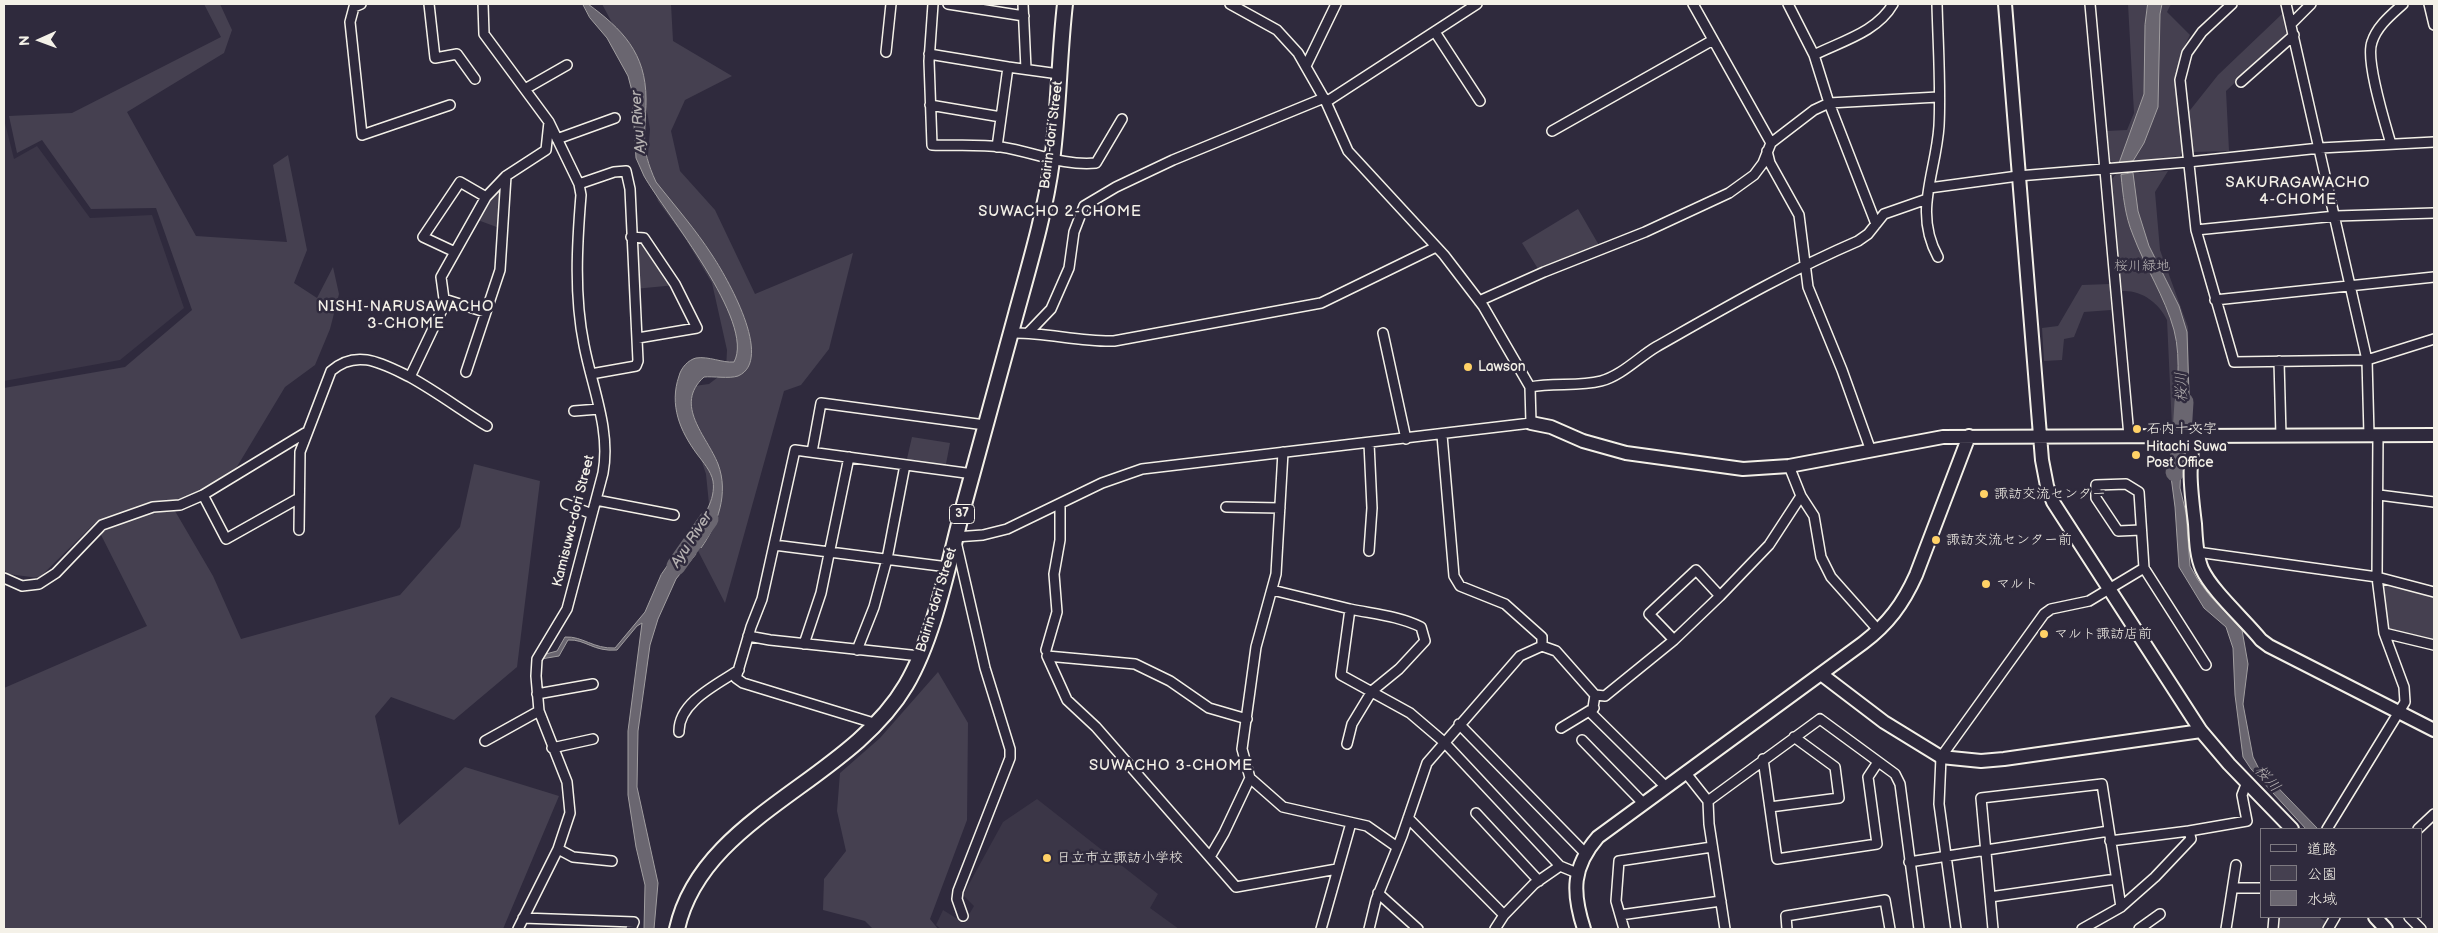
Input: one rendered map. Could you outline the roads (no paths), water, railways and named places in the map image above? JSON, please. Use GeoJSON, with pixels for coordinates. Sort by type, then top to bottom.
{"type":"FeatureCollection","features":[{"type":"Feature","properties":{"kind":"main road","name":"Bairin-dori Street"},"geometry":{"type":"LineString","coordinates":[[677,929],[695,884],[706,866],[720,850],[735,836],[843,754],[877,724],[906,686],[920,656],[948,567],[1039,229],[1052,161],[1065,4]]}},
{"type":"Feature","properties":{"kind":"street"},"geometry":{"type":"LineString","coordinates":[[361,4],[354,7],[350,22],[362,135],[450,105]]}},
{"type":"Feature","properties":{"kind":"street"},"geometry":{"type":"LineString","coordinates":[[429,4],[435,58],[457,54],[475,79]]}},
{"type":"Feature","properties":{"kind":"street","name":"Kamisuwa-dori Street"},"geometry":{"type":"LineString","coordinates":[[484,4],[484,34],[548,122],[579,184],[581,195],[578,270],[584,343],[605,438],[606,457],[566,608],[537,659],[537,694],[540,711],[552,748],[567,782],[570,813],[558,850],[518,929]]}},
{"type":"Feature","properties":{"kind":"street"},"geometry":{"type":"LineString","coordinates":[[886,52],[891,4]]}},
{"type":"Feature","properties":{"kind":"street"},"geometry":{"type":"LineString","coordinates":[[933,4],[929,54],[932,145],[997,147],[1052,161],[1080,165],[1096,163],[1122,119]]}},
{"type":"Feature","properties":{"kind":"street"},"geometry":{"type":"LineString","coordinates":[[948,4],[1024,16]]}},
{"type":"Feature","properties":{"kind":"street"},"geometry":{"type":"LineString","coordinates":[[1023,4],[1026,70]]}},
{"type":"Feature","properties":{"kind":"street"},"geometry":{"type":"LineString","coordinates":[[1230,4],[1277,30],[1298,53],[1325,100],[1348,150],[1436,247],[1479,302],[1530,387],[1531,423]]}},
{"type":"Feature","properties":{"kind":"street"},"geometry":{"type":"LineString","coordinates":[[1306,66],[1336,4]]}},
{"type":"Feature","properties":{"kind":"street"},"geometry":{"type":"LineString","coordinates":[[1029,332],[1051,309],[1069,268],[1074,232],[1084,206],[1116,187],[1173,160],[1325,100],[1477,4]]}},
{"type":"Feature","properties":{"kind":"street"},"geometry":{"type":"LineString","coordinates":[[1693,4],[1769,147],[1770,163],[1799,215],[1803,234],[1804,264],[1808,287],[1817,313],[1842,370],[1871,451]]}},
{"type":"Feature","properties":{"kind":"street"},"geometry":{"type":"LineString","coordinates":[[1788,4],[1814,55],[1829,103],[1876,224]]}},
{"type":"Feature","properties":{"kind":"street"},"geometry":{"type":"LineString","coordinates":[[1814,55],[1874,26],[1888,13],[1893,4]]}},
{"type":"Feature","properties":{"kind":"street"},"geometry":{"type":"LineString","coordinates":[[1937,4],[1939,128],[1927,199],[1926,224],[1930,242],[1938,257]]}},
{"type":"Feature","properties":{"kind":"street"},"geometry":{"type":"LineString","coordinates":[[2005,4],[2044,473],[2053,502],[2201,731],[2291,828]]}},
{"type":"Feature","properties":{"kind":"street"},"geometry":{"type":"LineString","coordinates":[[2090,4],[2129,436]]}},
{"type":"Feature","properties":{"kind":"street"},"geometry":{"type":"LineString","coordinates":[[2232,4],[2202,32],[2187,53],[2180,80],[2196,230],[2234,362],[2367,360],[2434,338]]}},
{"type":"Feature","properties":{"kind":"street"},"geometry":{"type":"LineString","coordinates":[[2286,4],[2352,284],[2367,360],[2379,495],[2377,577],[2384,633],[2406,695],[2405,702],[2328,828]]}},
{"type":"Feature","properties":{"kind":"street"},"geometry":{"type":"LineString","coordinates":[[2291,24],[2311,4]]}},
{"type":"Feature","properties":{"kind":"street"},"geometry":{"type":"LineString","coordinates":[[2390,144],[2371,61],[2371,43],[2383,23],[2403,4]]}},
{"type":"Feature","properties":{"kind":"street"},"geometry":{"type":"LineString","coordinates":[[2429,4],[2434,25]]}},
{"type":"Feature","properties":{"kind":"street"},"geometry":{"type":"LineString","coordinates":[[1435,32],[1480,101]]}},
{"type":"Feature","properties":{"kind":"street"},"geometry":{"type":"LineString","coordinates":[[2241,82],[2294,35]]}},
{"type":"Feature","properties":{"kind":"street"},"geometry":{"type":"LineString","coordinates":[[1552,131],[1713,40]]}},
{"type":"Feature","properties":{"kind":"street"},"geometry":{"type":"LineString","coordinates":[[929,54],[1059,74]]}},
{"type":"Feature","properties":{"kind":"street"},"geometry":{"type":"LineString","coordinates":[[525,90],[567,65]]}},
{"type":"Feature","properties":{"kind":"street"},"geometry":{"type":"LineString","coordinates":[[997,147],[1008,67]]}},
{"type":"Feature","properties":{"kind":"street"},"geometry":{"type":"LineString","coordinates":[[1479,302],[1553,268],[1645,232],[1729,193],[1754,175],[1763,163],[1769,147],[1814,110],[1829,103],[1938,98]]}},
{"type":"Feature","properties":{"kind":"street"},"geometry":{"type":"LineString","coordinates":[[930,105],[1001,117]]}},
{"type":"Feature","properties":{"kind":"street"},"geometry":{"type":"LineString","coordinates":[[557,138],[615,118]]}},
{"type":"Feature","properties":{"kind":"street"},"geometry":{"type":"LineString","coordinates":[[410,377],[441,312],[444,299],[441,277],[486,197],[506,176],[546,150],[548,122]]}},
{"type":"Feature","properties":{"kind":"street"},"geometry":{"type":"LineString","coordinates":[[1929,188],[2018,176],[2188,162],[2320,148],[2434,142]]}},
{"type":"Feature","properties":{"kind":"street"},"geometry":{"type":"LineString","coordinates":[[579,184],[614,172],[626,170],[630,189],[631,238],[639,354],[636,366],[591,374]]}},
{"type":"Feature","properties":{"kind":"street"},"geometry":{"type":"LineString","coordinates":[[466,372],[500,270],[506,176]]}},
{"type":"Feature","properties":{"kind":"street"},"geometry":{"type":"LineString","coordinates":[[455,252],[423,237],[460,182],[486,197]]}},
{"type":"Feature","properties":{"kind":"street"},"geometry":{"type":"LineString","coordinates":[[1530,387],[1544,384],[1601,381],[1612,376],[1656,347],[1804,264],[1858,241],[1868,234],[1884,214],[1927,199]]}},
{"type":"Feature","properties":{"kind":"street"},"geometry":{"type":"LineString","coordinates":[[2196,230],[2336,216],[2434,213]]}},
{"type":"Feature","properties":{"kind":"street"},"geometry":{"type":"LineString","coordinates":[[631,238],[644,238],[675,284],[697,328],[638,338]]}},
{"type":"Feature","properties":{"kind":"street"},"geometry":{"type":"LineString","coordinates":[[1011,332],[1029,332],[1094,342],[1114,341],[1321,303],[1436,247]]}},
{"type":"Feature","properties":{"kind":"street"},"geometry":{"type":"LineString","coordinates":[[2215,300],[2352,284],[2434,277]]}},
{"type":"Feature","properties":{"kind":"street"},"geometry":{"type":"LineString","coordinates":[[444,299],[485,312]]}},
{"type":"Feature","properties":{"kind":"street"},"geometry":{"type":"LineString","coordinates":[[1383,333],[1406,439]]}},
{"type":"Feature","properties":{"kind":"street"},"geometry":{"type":"LineString","coordinates":[[299,530],[300,452],[305,433],[331,371],[340,363],[366,359],[379,362],[410,377],[454,403],[461,410],[487,426]]}},
{"type":"Feature","properties":{"kind":"street"},"geometry":{"type":"LineString","coordinates":[[2279,361],[2281,436]]}},
{"type":"Feature","properties":{"kind":"street"},"geometry":{"type":"LineString","coordinates":[[812,452],[821,403],[986,425]]}},
{"type":"Feature","properties":{"kind":"street"},"geometry":{"type":"LineString","coordinates":[[574,411],[599,409]]}},
{"type":"Feature","properties":{"kind":"street"},"geometry":{"type":"LineString","coordinates":[[963,916],[957,899],[958,890],[1010,758],[1010,749],[985,668],[955,537],[983,535],[1007,528],[1102,483],[1142,469],[1531,423],[1541,424],[1583,441],[1626,453],[1743,469],[1789,466],[1929,438],[1969,436],[2434,436]]}},
{"type":"Feature","properties":{"kind":"street"},"geometry":{"type":"LineString","coordinates":[[4,578],[22,586],[39,584],[56,573],[96,530],[109,521],[153,507],[180,505],[203,495],[305,433]]}},
{"type":"Feature","properties":{"kind":"street"},"geometry":{"type":"LineString","coordinates":[[1442,435],[1454,576],[1460,586],[1505,604],[1542,637],[1542,646]]}},
{"type":"Feature","properties":{"kind":"street"},"geometry":{"type":"LineString","coordinates":[[1584,929],[1576,900],[1577,873],[1586,854],[1607,829],[1821,674],[1890,621],[1908,594],[1969,436]]}},
{"type":"Feature","properties":{"kind":"street"},"geometry":{"type":"LineString","coordinates":[[2191,436],[2189,482],[2197,552],[2202,569],[2210,582],[2261,640],[2269,646],[2434,730]]}},
{"type":"Feature","properties":{"kind":"street"},"geometry":{"type":"LineString","coordinates":[[1368,551],[1372,508],[1369,443]]}},
{"type":"Feature","properties":{"kind":"street"},"geometry":{"type":"LineString","coordinates":[[877,724],[742,683],[736,678],[748,636],[762,599],[795,450],[972,474]]}},
{"type":"Feature","properties":{"kind":"street"},"geometry":{"type":"LineString","coordinates":[[1283,452],[1276,574],[1256,647],[1242,749],[1250,778],[1283,806],[1367,826],[1397,847]]}},
{"type":"Feature","properties":{"kind":"street"},"geometry":{"type":"LineString","coordinates":[[804,644],[821,593],[849,457]]}},
{"type":"Feature","properties":{"kind":"street"},"geometry":{"type":"LineString","coordinates":[[857,650],[874,607],[887,558],[905,465]]}},
{"type":"Feature","properties":{"kind":"street"},"geometry":{"type":"LineString","coordinates":[[1789,466],[1801,496],[1814,516],[1821,557],[1831,577],[1879,631]]}},
{"type":"Feature","properties":{"kind":"street"},"geometry":{"type":"LineString","coordinates":[[2142,530],[2118,531],[2096,498],[2096,485],[2126,484],[2139,492],[2142,530],[2144,568],[2206,665]]}},
{"type":"Feature","properties":{"kind":"street"},"geometry":{"type":"LineString","coordinates":[[203,495],[226,539],[299,498]]}},
{"type":"Feature","properties":{"kind":"street"},"geometry":{"type":"LineString","coordinates":[[2379,495],[2434,502]]}},
{"type":"Feature","properties":{"kind":"street"},"geometry":{"type":"LineString","coordinates":[[1369,929],[1378,893],[1427,764],[1459,724],[1520,656],[1542,646],[1556,651],[1595,695],[1605,696],[1674,640],[1720,596],[1769,545],[1801,496]]}},
{"type":"Feature","properties":{"kind":"street"},"geometry":{"type":"LineString","coordinates":[[596,500],[674,515]]}},
{"type":"Feature","properties":{"kind":"street"},"geometry":{"type":"LineString","coordinates":[[566,504],[592,514]]}},
{"type":"Feature","properties":{"kind":"street"},"geometry":{"type":"LineString","coordinates":[[1046,650],[1057,612],[1054,574],[1060,540],[1060,504]]}},
{"type":"Feature","properties":{"kind":"street"},"geometry":{"type":"LineString","coordinates":[[1226,507],[1280,508]]}},
{"type":"Feature","properties":{"kind":"street"},"geometry":{"type":"LineString","coordinates":[[774,545],[948,567]]}},
{"type":"Feature","properties":{"kind":"street"},"geometry":{"type":"LineString","coordinates":[[2197,552],[2377,577],[2434,592]]}},
{"type":"Feature","properties":{"kind":"street"},"geometry":{"type":"LineString","coordinates":[[1956,929],[1940,804],[1941,758],[2044,614],[2051,609],[2081,604],[2144,568]]}},
{"type":"Feature","properties":{"kind":"street"},"geometry":{"type":"LineString","coordinates":[[1674,640],[1649,614],[1696,570],[1720,596]]}},
{"type":"Feature","properties":{"kind":"street"},"geometry":{"type":"LineString","coordinates":[[1272,590],[1389,618],[1404,618],[1421,627],[1425,640],[1400,669],[1372,691],[1352,724],[1347,744]]}},
{"type":"Feature","properties":{"kind":"street"},"geometry":{"type":"LineString","coordinates":[[1350,609],[1341,675],[1410,713],[1444,742],[1560,866],[1577,873]]}},
{"type":"Feature","properties":{"kind":"street"},"geometry":{"type":"LineString","coordinates":[[2384,633],[2434,645]]}},
{"type":"Feature","properties":{"kind":"street"},"geometry":{"type":"LineString","coordinates":[[748,636],[920,656]]}},
{"type":"Feature","properties":{"kind":"street"},"geometry":{"type":"LineString","coordinates":[[1246,719],[1209,708],[1170,681],[1135,664],[1047,656],[1067,700],[1096,727],[1236,887],[1337,869]]}},
{"type":"Feature","properties":{"kind":"street"},"geometry":{"type":"LineString","coordinates":[[679,732],[681,714],[689,706],[739,670]]}},
{"type":"Feature","properties":{"kind":"street"},"geometry":{"type":"LineString","coordinates":[[1821,674],[1884,722],[1941,758],[1981,761],[2004,759],[2201,731]]}},
{"type":"Feature","properties":{"kind":"street"},"geometry":{"type":"LineString","coordinates":[[537,694],[593,684]]}},
{"type":"Feature","properties":{"kind":"street"},"geometry":{"type":"LineString","coordinates":[[1595,695],[1592,714],[1666,787]]}},
{"type":"Feature","properties":{"kind":"street"},"geometry":{"type":"LineString","coordinates":[[1561,728],[1594,708]]}},
{"type":"Feature","properties":{"kind":"street"},"geometry":{"type":"LineString","coordinates":[[485,742],[540,711]]}},
{"type":"Feature","properties":{"kind":"street"},"geometry":{"type":"LineString","coordinates":[[1708,801],[1820,719],[1895,774],[1900,784],[1919,929]]}},
{"type":"Feature","properties":{"kind":"street"},"geometry":{"type":"LineString","coordinates":[[1459,724],[1586,854]]}},
{"type":"Feature","properties":{"kind":"street"},"geometry":{"type":"LineString","coordinates":[[1770,807],[1838,798],[1835,768],[1794,737]]}},
{"type":"Feature","properties":{"kind":"street"},"geometry":{"type":"LineString","coordinates":[[552,748],[593,739]]}},
{"type":"Feature","properties":{"kind":"street"},"geometry":{"type":"LineString","coordinates":[[1582,740],[1643,803]]}},
{"type":"Feature","properties":{"kind":"street"},"geometry":{"type":"LineString","coordinates":[[1764,759],[1776,859],[1877,844],[1868,777],[1878,762]]}},
{"type":"Feature","properties":{"kind":"street"},"geometry":{"type":"LineString","coordinates":[[1685,772],[1708,801],[1712,847],[1725,929]]}},
{"type":"Feature","properties":{"kind":"street"},"geometry":{"type":"LineString","coordinates":[[1210,857],[1224,833],[1250,778]]}},
{"type":"Feature","properties":{"kind":"street"},"geometry":{"type":"LineString","coordinates":[[1909,862],[1987,849],[2110,836],[2189,831],[2247,821],[2242,795],[2247,782]]}},
{"type":"Feature","properties":{"kind":"street"},"geometry":{"type":"LineString","coordinates":[[1993,929],[1981,798],[2102,784],[2120,907]]}},
{"type":"Feature","properties":{"kind":"street"},"geometry":{"type":"LineString","coordinates":[[1476,813],[1539,881]]}},
{"type":"Feature","properties":{"kind":"street"},"geometry":{"type":"LineString","coordinates":[[2419,828],[2434,814]]}},
{"type":"Feature","properties":{"kind":"street"},"geometry":{"type":"LineString","coordinates":[[1408,818],[1504,915]]}},
{"type":"Feature","properties":{"kind":"street"},"geometry":{"type":"LineString","coordinates":[[1321,929],[1351,823]]}},
{"type":"Feature","properties":{"kind":"street"},"geometry":{"type":"LineString","coordinates":[[2082,929],[2120,907],[2155,877],[2191,838],[2189,831]]}},
{"type":"Feature","properties":{"kind":"street"},"geometry":{"type":"LineString","coordinates":[[1624,929],[1616,901],[1619,861],[1712,847]]}},
{"type":"Feature","properties":{"kind":"street"},"geometry":{"type":"LineString","coordinates":[[558,850],[573,857],[612,861]]}},
{"type":"Feature","properties":{"kind":"street"},"geometry":{"type":"LineString","coordinates":[[2226,929],[2236,865]]}},
{"type":"Feature","properties":{"kind":"street"},"geometry":{"type":"LineString","coordinates":[[1495,929],[1504,915],[1539,881],[1560,866]]}},
{"type":"Feature","properties":{"kind":"street"},"geometry":{"type":"LineString","coordinates":[[1990,897],[2116,879]]}},
{"type":"Feature","properties":{"kind":"street"},"geometry":{"type":"LineString","coordinates":[[2233,888],[2260,888]]}},
{"type":"Feature","properties":{"kind":"street"},"geometry":{"type":"LineString","coordinates":[[1378,893],[1418,929]]}},
{"type":"Feature","properties":{"kind":"street"},"geometry":{"type":"LineString","coordinates":[[1787,929],[1786,916],[1885,900],[1890,929]]}},
{"type":"Feature","properties":{"kind":"street"},"geometry":{"type":"LineString","coordinates":[[1620,915],[1721,901]]}},
{"type":"Feature","properties":{"kind":"street"},"geometry":{"type":"LineString","coordinates":[[2139,929],[2160,914]]}},
{"type":"Feature","properties":{"kind":"street"},"geometry":{"type":"LineString","coordinates":[[523,918],[634,922],[631,929]]}},
{"type":"Feature","properties":{"kind":"street"},"geometry":{"type":"LineString","coordinates":[[2328,929],[2332,918]]}},
{"type":"Feature","properties":{"kind":"street"},"geometry":{"type":"LineString","coordinates":[[2376,918],[2386,929]]}},
{"type":"Feature","properties":{"kind":"street"},"geometry":{"type":"LineString","coordinates":[[2410,918],[2421,929]]}},
{"type":"Feature","properties":{"kind":"water"},"geometry":{"type":"Polygon","coordinates":[[[583,4],[588,4],[611,23],[630,44],[637,55],[645,83],[645,149],[656,182],[699,236],[719,266],[736,298],[750,336],[752,353],[748,367],[738,376],[734,377],[704,377],[695,388],[692,398],[695,420],[718,464],[722,486],[722,497],[717,519],[701,548],[692,532],[711,502],[713,481],[709,470],[681,427],[676,407],[676,387],[681,370],[690,361],[701,358],[734,362],[737,344],[732,321],[721,295],[688,241],[644,176],[636,158],[632,91],[628,76],[607,38],[590,18],[583,4]]]}},
{"type":"Feature","properties":{"kind":"water"},"geometry":{"type":"Polygon","coordinates":[[[2148,4],[2162,4],[2160,14],[2158,107],[2144,143],[2133,161],[2119,163],[2144,94],[2145,25],[2148,4]]]}},
{"type":"Feature","properties":{"kind":"water"},"geometry":{"type":"Polygon","coordinates":[[[2133,173],[2138,211],[2149,246],[2179,306],[2187,332],[2190,426],[2175,426],[2178,353],[2174,330],[2130,228],[2126,213],[2121,175],[2133,173]]]}},
{"type":"Feature","properties":{"kind":"water"},"geometry":{"type":"Polygon","coordinates":[[[2186,446],[2181,463],[2180,488],[2186,513],[2190,566],[2210,596],[2242,630],[2248,664],[2243,704],[2253,757],[2258,767],[2317,828],[2305,828],[2251,769],[2243,757],[2235,695],[2233,648],[2226,627],[2204,608],[2179,567],[2175,507],[2170,469],[2177,447],[2186,446]]]}},
{"type":"Feature","properties":{"kind":"water"},"geometry":{"type":"Polygon","coordinates":[[[686,539],[696,554],[676,579],[658,619],[650,645],[638,731],[637,787],[658,883],[654,929],[644,929],[645,885],[636,847],[628,795],[628,731],[642,623],[637,626],[617,650],[602,649],[580,641],[568,640],[559,656],[541,659],[542,655],[557,651],[565,637],[577,638],[600,647],[615,648],[645,612],[661,575],[686,539]]]}},
{"type":"Feature","properties":{"kind":"waterway","name":"桜川"},"geometry":{"type":"LineString","coordinates":[[2175,472],[2181,450],[2184,402]]}},
{"type":"Feature","properties":{"kind":"waterway","name":"Ayu River"},"geometry":{"type":"LineString","coordinates":[[676,566],[709,519]]}},
{"type":"Feature","properties":{"kind":"place","name":"Lawson"},"geometry":{"type":"Point","coordinates":[1468,367]}},
{"type":"Feature","properties":{"kind":"place","name":"石内十文字"},"geometry":{"type":"Point","coordinates":[2137,429]}},
{"type":"Feature","properties":{"kind":"place","name":"Hitachi Suwa Post Office"},"geometry":{"type":"Point","coordinates":[2136,455]}},
{"type":"Feature","properties":{"kind":"place","name":"諏訪交流センター"},"geometry":{"type":"Point","coordinates":[1984,494]}},
{"type":"Feature","properties":{"kind":"place","name":"諏訪交流センター前"},"geometry":{"type":"Point","coordinates":[1936,540]}},
{"type":"Feature","properties":{"kind":"place","name":"マルト"},"geometry":{"type":"Point","coordinates":[1986,584]}},
{"type":"Feature","properties":{"kind":"place","name":"マルト諏訪店前"},"geometry":{"type":"Point","coordinates":[2044,634]}},
{"type":"Feature","properties":{"kind":"place","name":"日立市立諏訪小学校"},"geometry":{"type":"Point","coordinates":[1047,858]}},
{"type":"Feature","properties":{"kind":"district","name":"SAKURAGAWACHO 4-CHOME"},"geometry":{"type":"Point","coordinates":[2298,192]}},
{"type":"Feature","properties":{"kind":"district","name":"SUWACHO 2-CHOME"},"geometry":{"type":"Point","coordinates":[1060,212]}},
{"type":"Feature","properties":{"kind":"district","name":"NISHI-NARUSAWACHO 3-CHOME"},"geometry":{"type":"Point","coordinates":[406,316]}},
{"type":"Feature","properties":{"kind":"district","name":"SUWACHO 3-CHOME"},"geometry":{"type":"Point","coordinates":[1171,766]}},
{"type":"Feature","properties":{"kind":"park label","name":"桜川緑地"},"geometry":{"type":"Point","coordinates":[2142,266]}}]}
